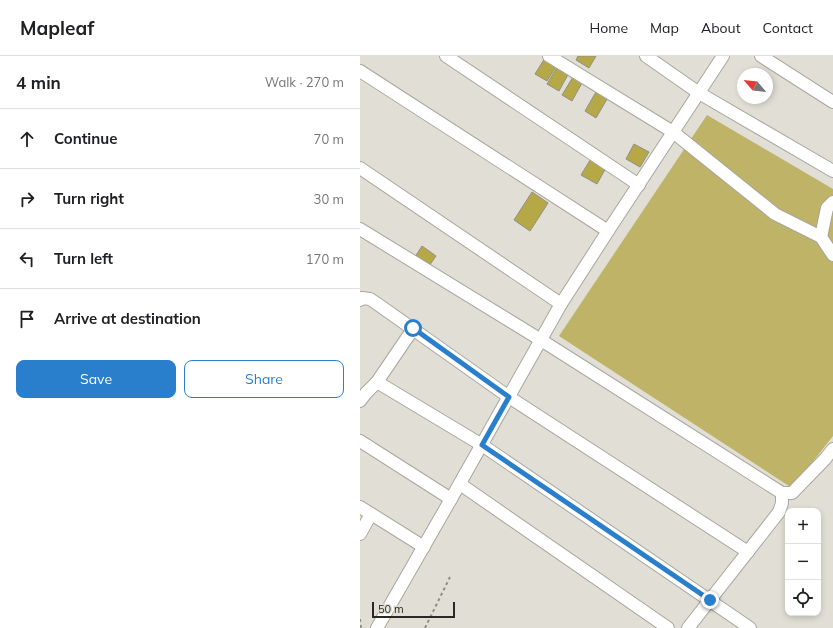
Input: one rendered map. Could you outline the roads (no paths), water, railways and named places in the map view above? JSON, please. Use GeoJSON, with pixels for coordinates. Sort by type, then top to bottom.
{"type":"FeatureCollection","features":[{"type":"Feature","properties":{"kind":"street"},"geometry":{"type":"LineString","coordinates":[[446,56],[639,185]]}},
{"type":"Feature","properties":{"kind":"street"},"geometry":{"type":"LineString","coordinates":[[550,56],[673,132],[775,214],[820,237],[833,255]]}},
{"type":"Feature","properties":{"kind":"street"},"geometry":{"type":"LineString","coordinates":[[646,56],[699,93],[833,171]]}},
{"type":"Feature","properties":{"kind":"street"},"geometry":{"type":"LineString","coordinates":[[377,628],[452,499],[561,304],[723,56]]}},
{"type":"Feature","properties":{"kind":"street"},"geometry":{"type":"LineString","coordinates":[[761,56],[779,61],[833,102]]}},
{"type":"Feature","properties":{"kind":"street"},"geometry":{"type":"LineString","coordinates":[[360,71],[608,231]]}},
{"type":"Feature","properties":{"kind":"street"},"geometry":{"type":"LineString","coordinates":[[360,168],[561,304]]}},
{"type":"Feature","properties":{"kind":"street"},"geometry":{"type":"LineString","coordinates":[[820,237],[827,208],[833,202]]}},
{"type":"Feature","properties":{"kind":"street"},"geometry":{"type":"LineString","coordinates":[[360,229],[541,340],[782,493],[792,493],[829,462],[833,449]]}},
{"type":"Feature","properties":{"kind":"street"},"geometry":{"type":"LineString","coordinates":[[360,300],[362,298],[370,299],[509,397],[748,552]]}},
{"type":"Feature","properties":{"kind":"street"},"geometry":{"type":"LineString","coordinates":[[360,401],[366,392],[377,382],[413,328]]}},
{"type":"Feature","properties":{"kind":"street"},"geometry":{"type":"LineString","coordinates":[[377,382],[482,445],[750,628]]}},
{"type":"Feature","properties":{"kind":"street"},"geometry":{"type":"LineString","coordinates":[[360,441],[452,499]]}},
{"type":"Feature","properties":{"kind":"street"},"geometry":{"type":"LineString","coordinates":[[460,484],[668,628]]}},
{"type":"Feature","properties":{"kind":"street"},"geometry":{"type":"LineString","coordinates":[[688,628],[779,512],[782,503],[782,493]]}},
{"type":"Feature","properties":{"kind":"street"},"geometry":{"type":"LineString","coordinates":[[360,507],[424,547]]}},
{"type":"Feature","properties":{"kind":"street"},"geometry":{"type":"LineString","coordinates":[[360,534],[371,514]]}}]}
